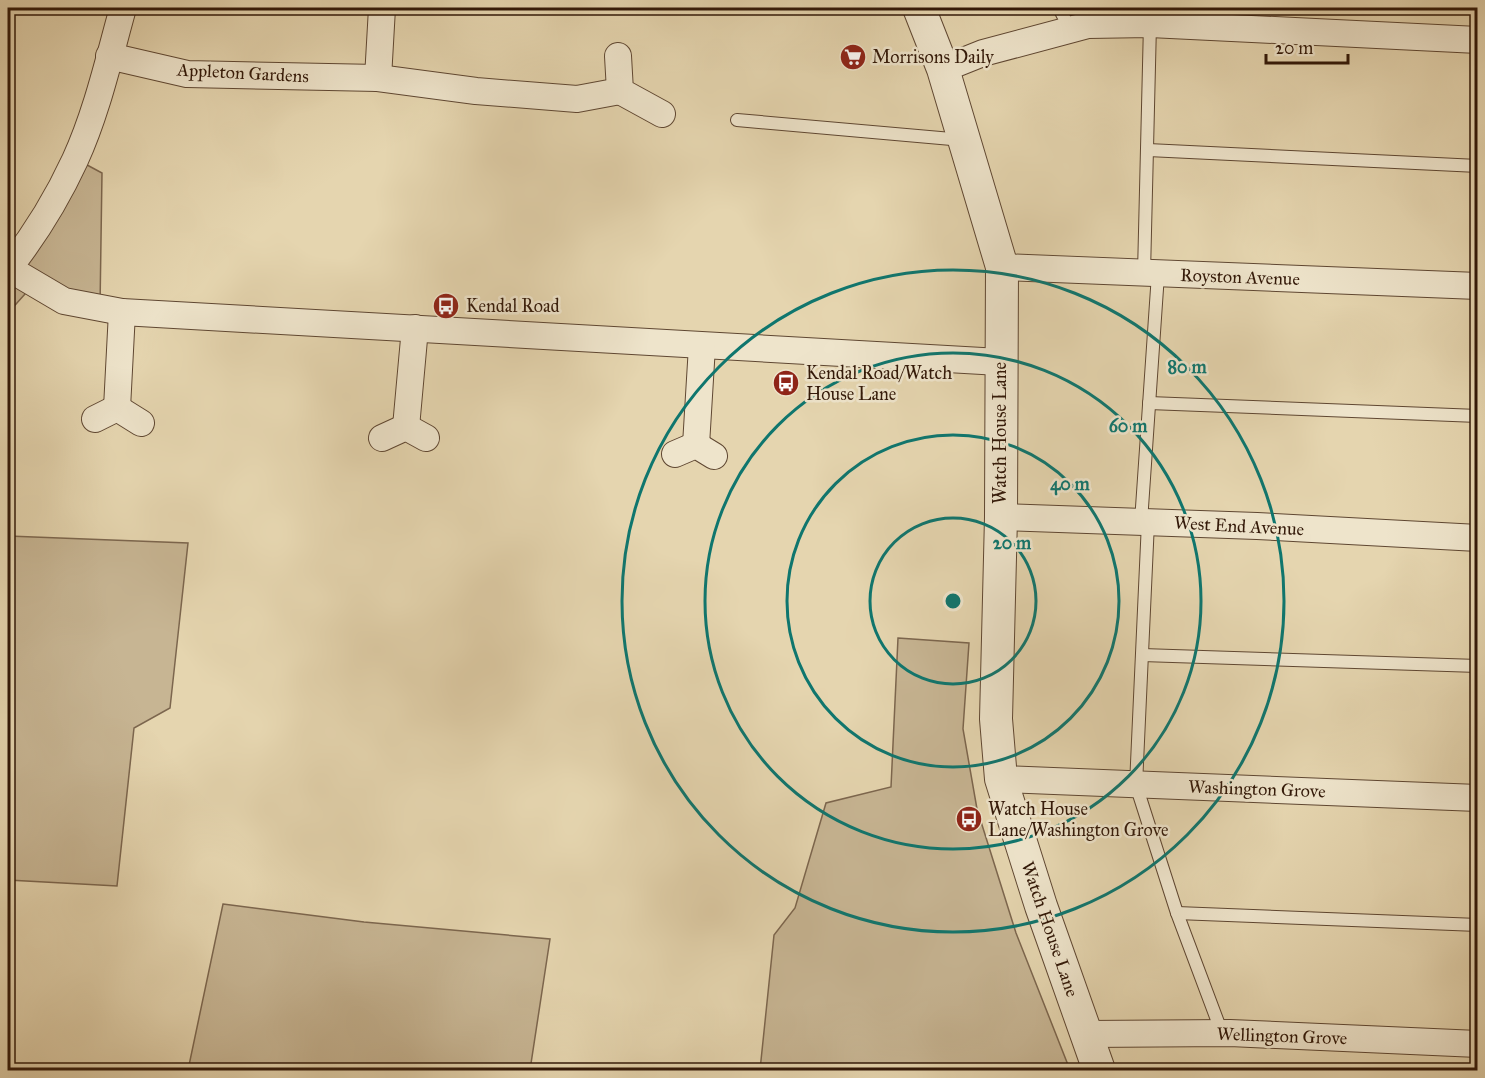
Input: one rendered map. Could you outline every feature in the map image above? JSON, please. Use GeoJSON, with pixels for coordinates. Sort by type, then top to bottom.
{"type":"FeatureCollection","features":[{"type":"Feature","properties":{"kind":"street"},"geometry":{"type":"LineString","coordinates":[[123,8],[98,96],[76,159],[48,213],[8,269],[64,301],[122,312],[1000,362]]}},
{"type":"Feature","properties":{"kind":"street"},"geometry":{"type":"LineString","coordinates":[[378,78],[382,8]]}},
{"type":"Feature","properties":{"kind":"street","name":"Watch House Lane"},"geometry":{"type":"LineString","coordinates":[[919,8],[943,69],[1002,267],[1001,517],[996,719],[1001,779],[1041,906],[1099,1071]]}},
{"type":"Feature","properties":{"kind":"street"},"geometry":{"type":"LineString","coordinates":[[943,69],[1065,18],[1088,25],[1150,24],[1478,40]]}},
{"type":"Feature","properties":{"kind":"street","name":"Appleton Gardens"},"geometry":{"type":"LineString","coordinates":[[110,56],[187,74],[378,78],[476,91],[577,99],[620,91]]}},
{"type":"Feature","properties":{"kind":"street"},"geometry":{"type":"LineString","coordinates":[[618,56],[620,91],[662,114]]}},
{"type":"Feature","properties":{"kind":"street","name":"Royston Avenue"},"geometry":{"type":"LineString","coordinates":[[1002,267],[1478,286]]}},
{"type":"Feature","properties":{"kind":"street"},"geometry":{"type":"LineString","coordinates":[[122,312],[106,413],[141,423]]}},
{"type":"Feature","properties":{"kind":"street"},"geometry":{"type":"LineString","coordinates":[[382,438],[416,433],[415,328]]}},
{"type":"Feature","properties":{"kind":"street"},"geometry":{"type":"LineString","coordinates":[[695,452],[702,346]]}},
{"type":"Feature","properties":{"kind":"street","name":"West End Avenue"},"geometry":{"type":"LineString","coordinates":[[1001,517],[1478,538]]}},
{"type":"Feature","properties":{"kind":"street","name":"Washington Grove"},"geometry":{"type":"LineString","coordinates":[[1001,779],[1478,798]]}},
{"type":"Feature","properties":{"kind":"street","name":"Wellington Grove"},"geometry":{"type":"LineString","coordinates":[[1086,1034],[1222,1033],[1478,1044]]}},
{"type":"Feature","properties":{"kind":"lane"},"geometry":{"type":"LineString","coordinates":[[1150,24],[1149,403],[1136,785],[1177,913],[1222,1033]]}},
{"type":"Feature","properties":{"kind":"lane"},"geometry":{"type":"LineString","coordinates":[[737,120],[964,141]]}},
{"type":"Feature","properties":{"kind":"lane"},"geometry":{"type":"LineString","coordinates":[[1148,150],[1478,166]]}},
{"type":"Feature","properties":{"kind":"lane"},"geometry":{"type":"LineString","coordinates":[[1149,403],[1478,416]]}},
{"type":"Feature","properties":{"kind":"lane"},"geometry":{"type":"LineString","coordinates":[[1142,655],[1478,666]]}},
{"type":"Feature","properties":{"kind":"lane"},"geometry":{"type":"LineString","coordinates":[[1177,913],[1478,925]]}},
{"type":"Feature","properties":{"kind":"shaded area"},"geometry":{"type":"Polygon","coordinates":[[[76,159],[102,173],[100,307],[33,285],[8,313],[8,269],[76,159]]]}},
{"type":"Feature","properties":{"kind":"shaded area"},"geometry":{"type":"Polygon","coordinates":[[[8,536],[188,543],[170,708],[134,728],[117,886],[8,880],[8,536]]]}},
{"type":"Feature","properties":{"kind":"shaded area"},"geometry":{"type":"Polygon","coordinates":[[[898,638],[969,643],[963,729],[977,809],[1016,933],[1070,1070],[760,1070],[774,935],[795,908],[826,803],[891,787],[898,638]]]}},
{"type":"Feature","properties":{"kind":"shaded area"},"geometry":{"type":"Polygon","coordinates":[[[223,904],[364,922],[550,939],[530,1070],[188,1070],[223,904]]]}},
{"type":"Feature","properties":{"kind":"place","name":"Morrisons Daily"},"geometry":{"type":"Point","coordinates":[853,57]}},
{"type":"Feature","properties":{"kind":"place","name":"Kendal Road"},"geometry":{"type":"Point","coordinates":[446,306]}},
{"type":"Feature","properties":{"kind":"place","name":"Kendal Road/Watch House Lane"},"geometry":{"type":"Point","coordinates":[786,383]}},
{"type":"Feature","properties":{"kind":"place","name":"Watch House Lane/Washington Grove"},"geometry":{"type":"Point","coordinates":[969,819]}}]}
